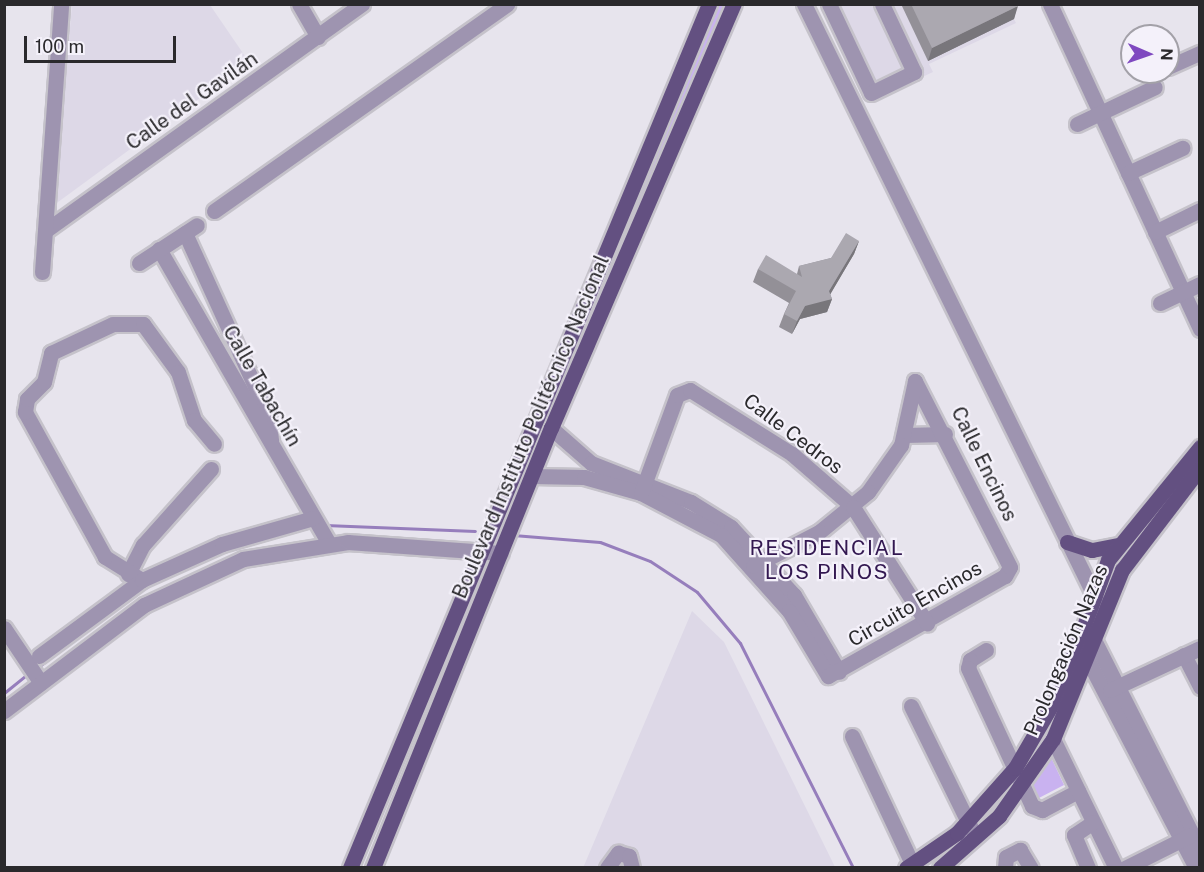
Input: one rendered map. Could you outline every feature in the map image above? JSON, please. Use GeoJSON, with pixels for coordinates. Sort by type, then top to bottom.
{"type":"FeatureCollection","features":[{"type":"Feature","properties":{"kind":"main road","name":"Boulevard Instituto Politécnico Nacional"},"geometry":{"type":"LineString","coordinates":[[373,867],[532,476],[544,424],[710,4]]}},
{"type":"Feature","properties":{"kind":"main road","name":"Boulevard Instituto Politécnico Nacional"},"geometry":{"type":"LineString","coordinates":[[350,867],[484,550],[544,424],[734,4]]}},
{"type":"Feature","properties":{"kind":"main road","name":"Prolongación Nazas"},"geometry":{"type":"LineString","coordinates":[[911,866],[968,822],[1015,768],[1061,689],[1093,592],[1119,545],[1200,447]]}},
{"type":"Feature","properties":{"kind":"main road","name":"Prolongación Nazas"},"geometry":{"type":"LineString","coordinates":[[940,867],[976,838],[1023,786],[1053,739],[1087,656],[1102,609],[1139,543],[1200,468]]}},
{"type":"Feature","properties":{"kind":"main road"},"geometry":{"type":"LineString","coordinates":[[1067,542],[1092,550],[1119,545]]}},
{"type":"Feature","properties":{"kind":"street"},"geometry":{"type":"LineString","coordinates":[[42,272],[61,4]]}},
{"type":"Feature","properties":{"kind":"street"},"geometry":{"type":"LineString","coordinates":[[299,4],[318,37]]}},
{"type":"Feature","properties":{"kind":"street","name":"Calle del Gavilán"},"geometry":{"type":"LineString","coordinates":[[45,231],[362,4]]}},
{"type":"Feature","properties":{"kind":"street"},"geometry":{"type":"LineString","coordinates":[[804,4],[1102,609]]}},
{"type":"Feature","properties":{"kind":"street"},"geometry":{"type":"LineString","coordinates":[[829,4],[871,93],[914,72],[882,4]]}},
{"type":"Feature","properties":{"kind":"street"},"geometry":{"type":"LineString","coordinates":[[1054,6],[1200,329]]}},
{"type":"Feature","properties":{"kind":"street"},"geometry":{"type":"LineString","coordinates":[[214,211],[501,9]]}},
{"type":"Feature","properties":{"kind":"street"},"geometry":{"type":"LineString","coordinates":[[1180,62],[1200,53]]}},
{"type":"Feature","properties":{"kind":"street"},"geometry":{"type":"LineString","coordinates":[[1077,124],[1155,87]]}},
{"type":"Feature","properties":{"kind":"street"},"geometry":{"type":"LineString","coordinates":[[1128,173],[1182,148]]}},
{"type":"Feature","properties":{"kind":"street"},"geometry":{"type":"LineString","coordinates":[[1155,232],[1200,210]]}},
{"type":"Feature","properties":{"kind":"street"},"geometry":{"type":"LineString","coordinates":[[139,263],[191,229],[268,415],[271,444]]}},
{"type":"Feature","properties":{"kind":"street","name":"Calle Tabachín"},"geometry":{"type":"LineString","coordinates":[[159,249],[329,543]]}},
{"type":"Feature","properties":{"kind":"street"},"geometry":{"type":"LineString","coordinates":[[1160,303],[1200,284]]}},
{"type":"Feature","properties":{"kind":"street"},"geometry":{"type":"LineString","coordinates":[[135,577],[105,557],[25,412],[27,399],[44,382],[51,352],[113,324],[143,324],[178,372],[194,420],[214,444]]}},
{"type":"Feature","properties":{"kind":"street","name":"Calle Encinos"},"geometry":{"type":"LineString","coordinates":[[905,435],[915,381],[945,434],[1010,570]]}},
{"type":"Feature","properties":{"kind":"street","name":"Calle Cedros"},"geometry":{"type":"LineString","coordinates":[[643,487],[677,395],[687,389],[792,454],[853,507],[927,623]]}},
{"type":"Feature","properties":{"kind":"street"},"geometry":{"type":"LineString","coordinates":[[544,424],[604,476]]}},
{"type":"Feature","properties":{"kind":"street"},"geometry":{"type":"LineString","coordinates":[[532,476],[604,476],[643,487],[713,514],[759,562],[853,507],[886,471],[905,435],[945,434]]}},
{"type":"Feature","properties":{"kind":"street"},"geometry":{"type":"LineString","coordinates":[[571,476],[580,455]]}},
{"type":"Feature","properties":{"kind":"street"},"geometry":{"type":"LineString","coordinates":[[135,577],[143,545],[211,469]]}},
{"type":"Feature","properties":{"kind":"street"},"geometry":{"type":"LineString","coordinates":[[4,711],[36,670],[135,577],[222,544],[316,523]]}},
{"type":"Feature","properties":{"kind":"street"},"geometry":{"type":"LineString","coordinates":[[36,670],[180,584],[251,557],[329,543],[484,550],[501,553]]}},
{"type":"Feature","properties":{"kind":"street","name":"Circuito Encinos"},"geometry":{"type":"LineString","coordinates":[[759,562],[808,616],[838,672],[927,623],[1010,570]]}},
{"type":"Feature","properties":{"kind":"street"},"geometry":{"type":"LineString","coordinates":[[1083,621],[1093,636],[1112,689],[1200,850]]}},
{"type":"Feature","properties":{"kind":"street"},"geometry":{"type":"LineString","coordinates":[[4,628],[36,670]]}},
{"type":"Feature","properties":{"kind":"street"},"geometry":{"type":"LineString","coordinates":[[1077,642],[1112,689]]}},
{"type":"Feature","properties":{"kind":"street"},"geometry":{"type":"LineString","coordinates":[[1112,689],[1200,648]]}},
{"type":"Feature","properties":{"kind":"street"},"geometry":{"type":"LineString","coordinates":[[986,650],[970,660],[968,668],[1023,786],[1039,810],[1078,791]]}},
{"type":"Feature","properties":{"kind":"street"},"geometry":{"type":"LineString","coordinates":[[1184,655],[1200,687]]}},
{"type":"Feature","properties":{"kind":"street"},"geometry":{"type":"LineString","coordinates":[[911,706],[976,838]]}},
{"type":"Feature","properties":{"kind":"street"},"geometry":{"type":"LineString","coordinates":[[852,736],[911,866]]}},
{"type":"Feature","properties":{"kind":"street"},"geometry":{"type":"LineString","coordinates":[[1053,739],[1116,867]]}},
{"type":"Feature","properties":{"kind":"street"},"geometry":{"type":"LineString","coordinates":[[1088,867],[1074,835],[1094,822]]}},
{"type":"Feature","properties":{"kind":"street"},"geometry":{"type":"LineString","coordinates":[[1125,867],[1191,835]]}},
{"type":"Feature","properties":{"kind":"street"},"geometry":{"type":"LineString","coordinates":[[1191,835],[1196,867]]}},
{"type":"Feature","properties":{"kind":"street"},"geometry":{"type":"LineString","coordinates":[[1005,867],[1006,857],[1020,850],[1031,867]]}},
{"type":"Feature","properties":{"kind":"street"},"geometry":{"type":"LineString","coordinates":[[607,867],[618,853],[629,856],[632,867]]}},
{"type":"Feature","properties":{"kind":"shaded area"},"geometry":{"type":"Polygon","coordinates":[[[72,5],[210,5],[249,62],[54,205],[72,5]]]}},
{"type":"Feature","properties":{"kind":"shaded area"},"geometry":{"type":"Polygon","coordinates":[[[714,5],[726,5],[556,404],[548,400],[714,5]]]}},
{"type":"Feature","properties":{"kind":"shaded area"},"geometry":{"type":"Polygon","coordinates":[[[820,5],[1007,5],[1016,23],[929,64],[933,72],[867,103],[820,5]]]}},
{"type":"Feature","properties":{"kind":"shaded area"},"geometry":{"type":"Polygon","coordinates":[[[692,611],[724,642],[835,867],[583,868],[692,611]]]}},
{"type":"Feature","properties":{"kind":"shaded area"},"geometry":{"type":"Polygon","coordinates":[[[1049,753],[1064,785],[1035,800],[1027,783],[1049,753]]]}},
{"type":"Feature","properties":{"kind":"building"},"geometry":{"type":"Polygon","coordinates":[[[911,4],[1017,4],[1018,6],[932,48],[911,4]]]}},
{"type":"Feature","properties":{"kind":"building"},"geometry":{"type":"Polygon","coordinates":[[[846,233],[859,241],[829,291],[832,299],[805,306],[797,321],[784,314],[796,291],[758,269],[766,255],[802,277],[799,266],[831,258],[846,233]]]}},
{"type":"Feature","properties":{"kind":"waterway"},"geometry":{"type":"LineString","coordinates":[[325,525],[475,531]]}},
{"type":"Feature","properties":{"kind":"waterway"},"geometry":{"type":"LineString","coordinates":[[513,535],[600,542],[650,561],[697,592],[740,643],[853,868]]}},
{"type":"Feature","properties":{"kind":"waterway"},"geometry":{"type":"LineString","coordinates":[[128,599],[150,584]]}},
{"type":"Feature","properties":{"kind":"waterway"},"geometry":{"type":"LineString","coordinates":[[37,668],[58,651]]}},
{"type":"Feature","properties":{"kind":"waterway"},"geometry":{"type":"LineString","coordinates":[[4,693],[29,673]]}},
{"type":"Feature","properties":{"kind":"district","name":"RESIDENCIAL LOS PINOS"},"geometry":{"type":"Point","coordinates":[827,560]}}]}
